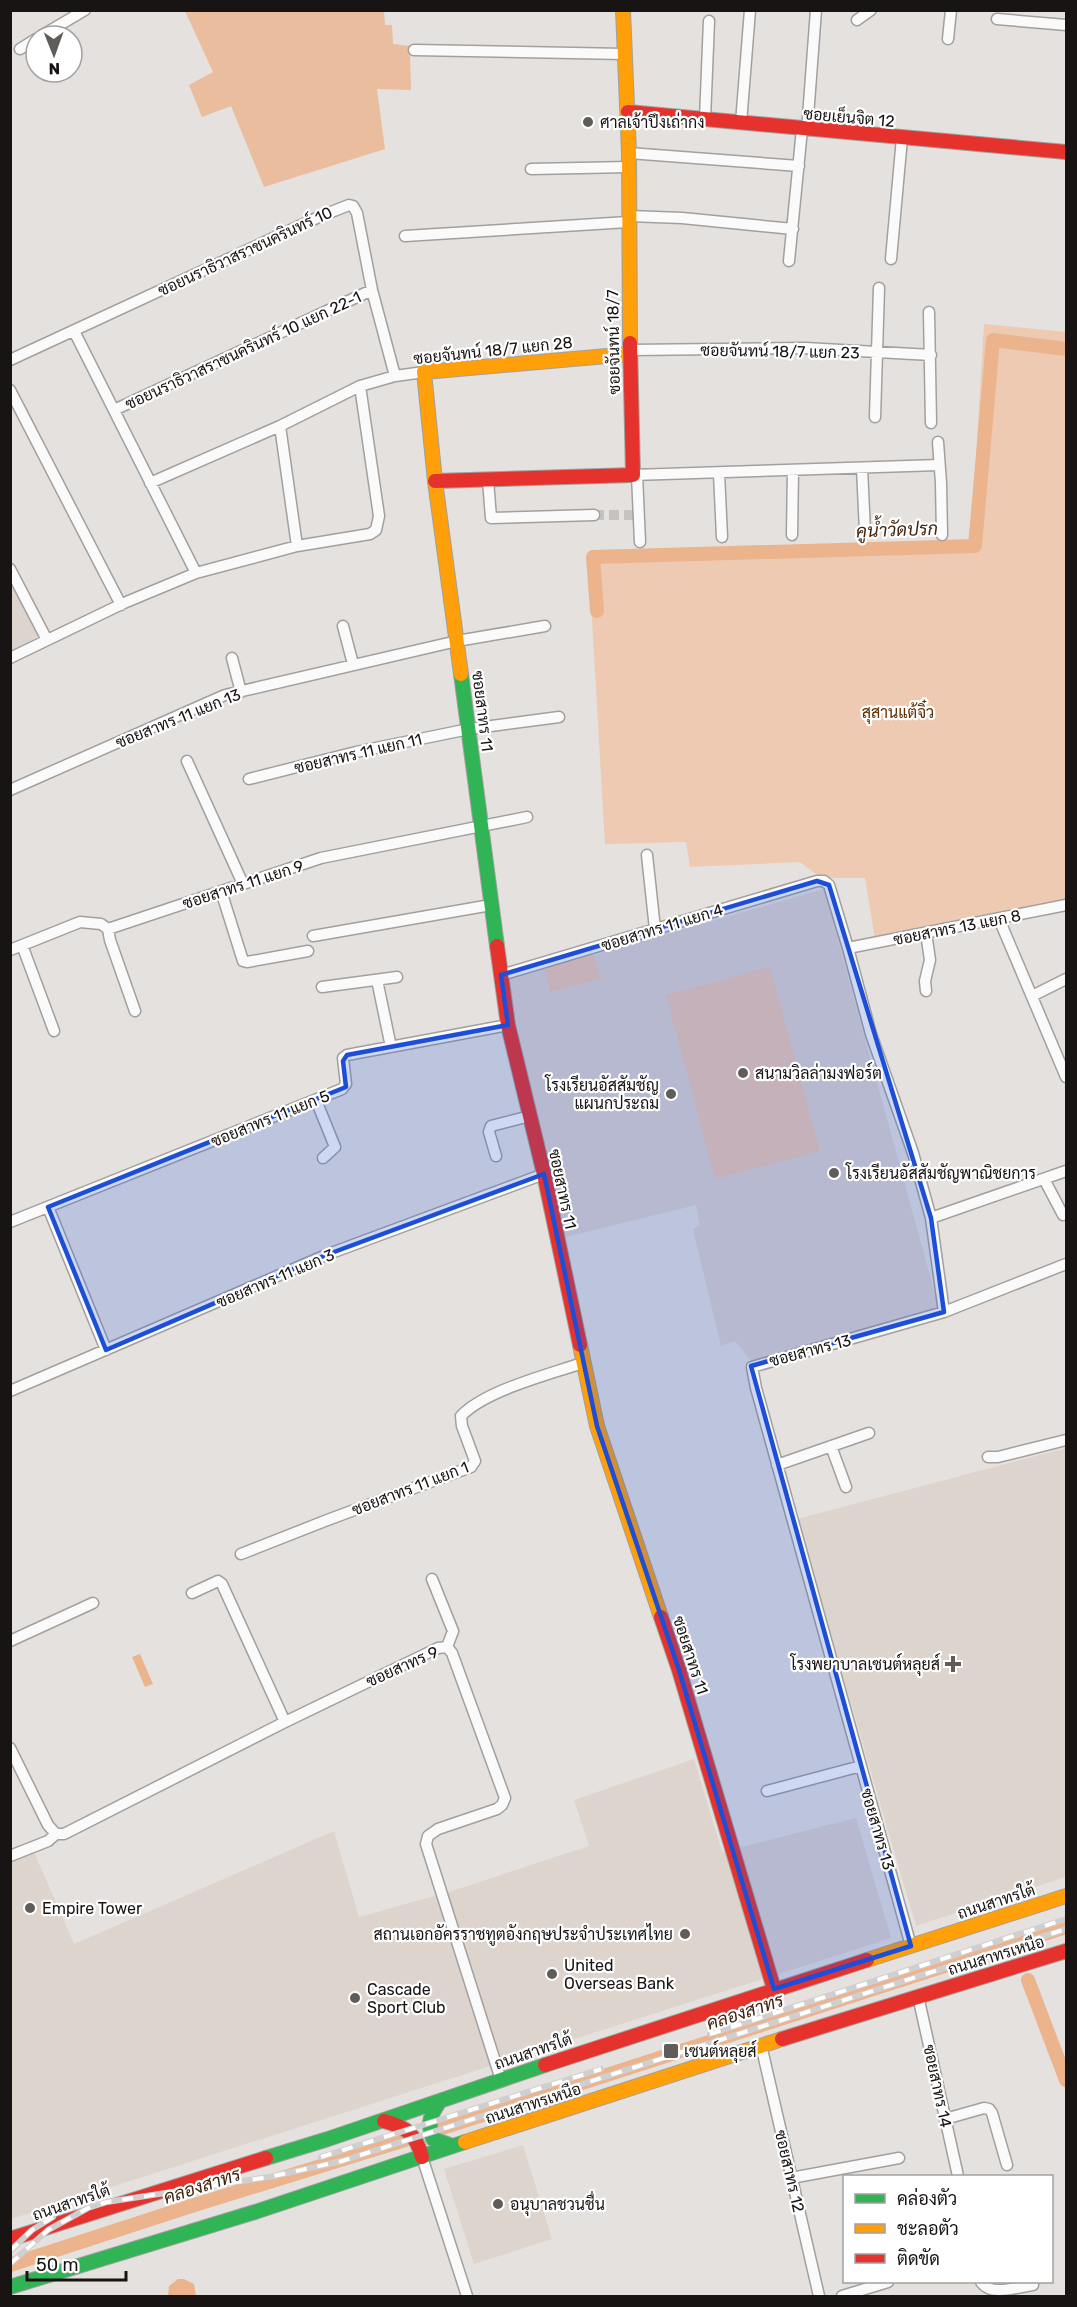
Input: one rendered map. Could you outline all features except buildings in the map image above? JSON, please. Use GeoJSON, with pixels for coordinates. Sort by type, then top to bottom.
{"type":"FeatureCollection","features":[{"type":"Feature","properties":{"kind":"street"},"geometry":{"type":"LineString","coordinates":[[61,24],[85,10]]}},
{"type":"Feature","properties":{"kind":"street","name":"ซอยจันทน์ 18/7"},"geometry":{"type":"LineString","coordinates":[[623,10],[628,112],[630,352],[635,475]]}},
{"type":"Feature","properties":{"kind":"street"},"geometry":{"type":"LineString","coordinates":[[741,123],[750,10]]}},
{"type":"Feature","properties":{"kind":"street"},"geometry":{"type":"LineString","coordinates":[[789,261],[816,10]]}},
{"type":"Feature","properties":{"kind":"street"},"geometry":{"type":"LineString","coordinates":[[857,20],[872,10]]}},
{"type":"Feature","properties":{"kind":"street"},"geometry":{"type":"LineString","coordinates":[[948,39],[951,10]]}},
{"type":"Feature","properties":{"kind":"street"},"geometry":{"type":"LineString","coordinates":[[997,19],[1066,25]]}},
{"type":"Feature","properties":{"kind":"street"},"geometry":{"type":"LineString","coordinates":[[705,119],[709,21]]}},
{"type":"Feature","properties":{"kind":"street"},"geometry":{"type":"LineString","coordinates":[[20,49],[24,46]]}},
{"type":"Feature","properties":{"kind":"street"},"geometry":{"type":"LineString","coordinates":[[414,50],[624,54]]}},
{"type":"Feature","properties":{"kind":"street","name":"ซอยเย็นจิต 12"},"geometry":{"type":"LineString","coordinates":[[628,112],[1066,152]]}},
{"type":"Feature","properties":{"kind":"street"},"geometry":{"type":"LineString","coordinates":[[891,259],[902,138]]}},
{"type":"Feature","properties":{"kind":"street"},"geometry":{"type":"LineString","coordinates":[[629,153],[799,166]]}},
{"type":"Feature","properties":{"kind":"street"},"geometry":{"type":"LineString","coordinates":[[531,169],[629,168]]}},
{"type":"Feature","properties":{"kind":"street","name":"ซอยนราธิวาสราชนครินทร์ 10"},"geometry":{"type":"LineString","coordinates":[[10,360],[345,205],[353,206],[357,213],[372,290],[395,376]]}},
{"type":"Feature","properties":{"kind":"street"},"geometry":{"type":"LineString","coordinates":[[405,236],[629,219],[682,218],[793,230]]}},
{"type":"Feature","properties":{"kind":"street"},"geometry":{"type":"LineString","coordinates":[[875,417],[879,288]]}},
{"type":"Feature","properties":{"kind":"street","name":"ซอยนราธิวาสราชนครินทร์ 10 แยก 22-1"},"geometry":{"type":"LineString","coordinates":[[114,410],[372,290]]}},
{"type":"Feature","properties":{"kind":"street"},"geometry":{"type":"LineString","coordinates":[[929,312],[931,423]]}},
{"type":"Feature","properties":{"kind":"street"},"geometry":{"type":"LineString","coordinates":[[74,331],[196,573]]}},
{"type":"Feature","properties":{"kind":"street","name":"ซอยจันทน์ 18/7 แยก 23"},"geometry":{"type":"LineString","coordinates":[[630,352],[805,348],[931,356]]}},
{"type":"Feature","properties":{"kind":"street","name":"ซอยจันทน์ 18/7 แยก 28"},"geometry":{"type":"LineString","coordinates":[[150,483],[280,426],[360,386],[395,376],[461,367],[630,352]]}},
{"type":"Feature","properties":{"kind":"street","name":"ซอยสาทร 11"},"geometry":{"type":"LineString","coordinates":[[424,372],[435,481],[508,1025],[544,1174],[597,1426],[680,1670],[774,1989]]}},
{"type":"Feature","properties":{"kind":"street"},"geometry":{"type":"LineString","coordinates":[[10,658],[121,604],[196,573],[297,546],[361,537],[376,530],[379,516],[360,386]]}},
{"type":"Feature","properties":{"kind":"street"},"geometry":{"type":"LineString","coordinates":[[10,390],[121,604]]}},
{"type":"Feature","properties":{"kind":"street"},"geometry":{"type":"LineString","coordinates":[[280,426],[297,546]]}},
{"type":"Feature","properties":{"kind":"street"},"geometry":{"type":"LineString","coordinates":[[938,442],[942,535]]}},
{"type":"Feature","properties":{"kind":"street"},"geometry":{"type":"LineString","coordinates":[[435,481],[939,465]]}},
{"type":"Feature","properties":{"kind":"street"},"geometry":{"type":"LineString","coordinates":[[862,468],[865,532]]}},
{"type":"Feature","properties":{"kind":"street"},"geometry":{"type":"LineString","coordinates":[[792,535],[793,470]]}},
{"type":"Feature","properties":{"kind":"street"},"geometry":{"type":"LineString","coordinates":[[719,473],[722,537]]}},
{"type":"Feature","properties":{"kind":"street"},"geometry":{"type":"LineString","coordinates":[[635,475],[640,542]]}},
{"type":"Feature","properties":{"kind":"street"},"geometry":{"type":"LineString","coordinates":[[488,480],[491,518],[594,515]]}},
{"type":"Feature","properties":{"kind":"street"},"geometry":{"type":"LineString","coordinates":[[10,569],[47,640]]}},
{"type":"Feature","properties":{"kind":"street"},"geometry":{"type":"LineString","coordinates":[[343,626],[353,664]]}},
{"type":"Feature","properties":{"kind":"street","name":"ซอยสาทร 11 แยก 13"},"geometry":{"type":"LineString","coordinates":[[10,790],[225,695],[457,641],[545,626]]}},
{"type":"Feature","properties":{"kind":"street"},"geometry":{"type":"LineString","coordinates":[[232,658],[241,692]]}},
{"type":"Feature","properties":{"kind":"street","name":"ซอยสาทร 11 แยก 11"},"geometry":{"type":"LineString","coordinates":[[249,779],[356,752],[468,729],[559,717]]}},
{"type":"Feature","properties":{"kind":"street"},"geometry":{"type":"LineString","coordinates":[[187,761],[243,884]]}},
{"type":"Feature","properties":{"kind":"street","name":"ซอยสาทร 11 แยก 9"},"geometry":{"type":"LineString","coordinates":[[108,929],[331,855],[527,817]]}},
{"type":"Feature","properties":{"kind":"street"},"geometry":{"type":"LineString","coordinates":[[647,855],[655,929]]}},
{"type":"Feature","properties":{"kind":"street","name":"ซอยสาทร 11 แยก 4"},"geometry":{"type":"LineString","coordinates":[[501,975],[817,881],[824,881],[829,885],[848,948]]}},
{"type":"Feature","properties":{"kind":"street"},"geometry":{"type":"LineString","coordinates":[[221,891],[243,961],[308,951]]}},
{"type":"Feature","properties":{"kind":"street"},"geometry":{"type":"LineString","coordinates":[[313,936],[491,905]]}},
{"type":"Feature","properties":{"kind":"street","name":"ซอยสาทร 13 แยก 8"},"geometry":{"type":"LineString","coordinates":[[848,948],[1066,905]]}},
{"type":"Feature","properties":{"kind":"street"},"geometry":{"type":"LineString","coordinates":[[999,919],[1066,1077]]}},
{"type":"Feature","properties":{"kind":"street"},"geometry":{"type":"LineString","coordinates":[[10,950],[80,922],[101,924],[108,929],[135,1011]]}},
{"type":"Feature","properties":{"kind":"street"},"geometry":{"type":"LineString","coordinates":[[926,933],[930,960],[925,981],[926,991]]}},
{"type":"Feature","properties":{"kind":"street"},"geometry":{"type":"LineString","coordinates":[[22,945],[54,1031]]}},
{"type":"Feature","properties":{"kind":"street"},"geometry":{"type":"LineString","coordinates":[[848,948],[871,1034],[913,1152],[931,1218],[944,1312],[1066,1264]]}},
{"type":"Feature","properties":{"kind":"street"},"geometry":{"type":"LineString","coordinates":[[322,987],[397,977]]}},
{"type":"Feature","properties":{"kind":"street"},"geometry":{"type":"LineString","coordinates":[[1032,996],[1066,979]]}},
{"type":"Feature","properties":{"kind":"street"},"geometry":{"type":"LineString","coordinates":[[377,980],[391,1047]]}},
{"type":"Feature","properties":{"kind":"street","name":"ซอยสาทร 11 แยก 5"},"geometry":{"type":"LineString","coordinates":[[10,1222],[345,1087],[343,1061],[347,1055],[508,1025]]}},
{"type":"Feature","properties":{"kind":"street"},"geometry":{"type":"LineString","coordinates":[[316,1100],[335,1147],[323,1158]]}},
{"type":"Feature","properties":{"kind":"street"},"geometry":{"type":"LineString","coordinates":[[496,1156],[489,1132],[490,1127],[530,1116]]}},
{"type":"Feature","properties":{"kind":"street"},"geometry":{"type":"LineString","coordinates":[[931,1218],[1066,1171]]}},
{"type":"Feature","properties":{"kind":"street","name":"ซอยสาทร 11 แยก 3"},"geometry":{"type":"LineString","coordinates":[[10,1391],[326,1256],[544,1174]]}},
{"type":"Feature","properties":{"kind":"street"},"geometry":{"type":"LineString","coordinates":[[1044,1179],[1063,1215]]}},
{"type":"Feature","properties":{"kind":"street"},"geometry":{"type":"LineString","coordinates":[[48,1207],[106,1350]]}},
{"type":"Feature","properties":{"kind":"street","name":"ซอยสาทร 13"},"geometry":{"type":"LineString","coordinates":[[911,1946],[756,1388],[753,1365],[944,1312]]}},
{"type":"Feature","properties":{"kind":"street","name":"ซอยสาทร 11 แยก 1"},"geometry":{"type":"LineString","coordinates":[[242,1554],[471,1467],[476,1461],[462,1426],[461,1416],[468,1409],[498,1393],[582,1363]]}},
{"type":"Feature","properties":{"kind":"street"},"geometry":{"type":"LineString","coordinates":[[777,1465],[869,1433]]}},
{"type":"Feature","properties":{"kind":"street"},"geometry":{"type":"LineString","coordinates":[[988,1457],[998,1457],[1066,1440]]}},
{"type":"Feature","properties":{"kind":"street"},"geometry":{"type":"LineString","coordinates":[[831,1446],[846,1487]]}},
{"type":"Feature","properties":{"kind":"street"},"geometry":{"type":"LineString","coordinates":[[432,1579],[453,1631],[447,1647]]}},
{"type":"Feature","properties":{"kind":"street"},"geometry":{"type":"LineString","coordinates":[[192,1593],[213,1582],[218,1581],[222,1584],[285,1722]]}},
{"type":"Feature","properties":{"kind":"street"},"geometry":{"type":"LineString","coordinates":[[10,1641],[93,1603]]}},
{"type":"Feature","properties":{"kind":"street","name":"ซอยสาทร 9"},"geometry":{"type":"LineString","coordinates":[[10,1856],[48,1840],[56,1834],[64,1834],[285,1722],[438,1648],[447,1647],[453,1653],[504,1797],[502,1805],[497,1809],[438,1829],[428,1836],[426,1844],[501,2080]]}},
{"type":"Feature","properties":{"kind":"street"},"geometry":{"type":"LineString","coordinates":[[10,1748],[48,1825],[56,1834]]}},
{"type":"Feature","properties":{"kind":"street"},"geometry":{"type":"LineString","coordinates":[[767,1791],[861,1766]]}},
{"type":"Feature","properties":{"kind":"street","name":"ถนนสาทรใต้"},"geometry":{"type":"LineString","coordinates":[[10,2239],[384,2121],[774,1989],[1066,1896]]}},
{"type":"Feature","properties":{"kind":"street","name":"ถนนสาทรเหนือ"},"geometry":{"type":"LineString","coordinates":[[10,2288],[255,2212],[761,2045],[1066,1951]]}},
{"type":"Feature","properties":{"kind":"street","name":"ซอยสาทร 14"},"geometry":{"type":"LineString","coordinates":[[918,1996],[958,2175]]}},
{"type":"Feature","properties":{"kind":"street","name":"ซอยสาทร 12"},"geometry":{"type":"LineString","coordinates":[[761,2045],[819,2296]]}},
{"type":"Feature","properties":{"kind":"street"},"geometry":{"type":"LineString","coordinates":[[440,2101],[428,2117],[428,2129],[433,2139],[453,2146]]}},
{"type":"Feature","properties":{"kind":"street"},"geometry":{"type":"LineString","coordinates":[[945,2119],[984,2108],[988,2109],[992,2113],[1007,2165]]}},
{"type":"Feature","properties":{"kind":"street"},"geometry":{"type":"LineString","coordinates":[[384,2121],[405,2126],[416,2139],[466,2296]]}},
{"type":"Feature","properties":{"kind":"street"},"geometry":{"type":"LineString","coordinates":[[791,2178],[899,2158]]}},
{"type":"Feature","properties":{"kind":"street"},"geometry":{"type":"LineString","coordinates":[[842,2296],[885,2283]]}},
{"type":"Feature","properties":{"kind":"street"},"geometry":{"type":"LineString","coordinates":[[982,2283],[985,2288],[992,2291],[1033,2285]]}},
{"type":"Feature","properties":{"kind":"highlighted area"},"geometry":{"type":"Polygon","coordinates":[[[817,881],[829,885],[931,1218],[944,1312],[751,1366],[911,1946],[774,1989],[679,1670],[597,1426],[544,1174],[326,1255],[106,1350],[48,1207],[346,1087],[343,1061],[347,1055],[508,1025],[501,975],[817,881]]]}},
{"type":"Feature","properties":{"kind":"shaded area"},"geometry":{"type":"Polygon","coordinates":[[[185,11],[384,11],[385,25],[392,25],[393,44],[410,46],[411,90],[377,89],[385,149],[264,187],[231,106],[202,117],[189,85],[213,72],[185,11]]]}},
{"type":"Feature","properties":{"kind":"shaded area"},"geometry":{"type":"Polygon","coordinates":[[[10,580],[39,636],[11,651],[10,651],[10,580]]]}},
{"type":"Feature","properties":{"kind":"shaded area","name":"โรงเรียนอัสสัมชัญ แผนกประถม"},"geometry":{"type":"Polygon","coordinates":[[[824,889],[939,1309],[752,1362],[735,1341],[721,1346],[693,1229],[700,1226],[696,1205],[565,1237],[506,978],[824,889]]]}},
{"type":"Feature","properties":{"kind":"shaded area","name":"โรงพยาบาลเซนต์หลุยส์"},"geometry":{"type":"Polygon","coordinates":[[[1066,1448],[1066,1877],[916,1926],[797,1519],[1066,1448]]]}},
{"type":"Feature","properties":{"kind":"shaded area"},"geometry":{"type":"Polygon","coordinates":[[[140,1654],[153,1684],[145,1687],[132,1657],[140,1654]]]}},
{"type":"Feature","properties":{"kind":"shaded area"},"geometry":{"type":"Polygon","coordinates":[[[694,1759],[722,1852],[856,1818],[891,1938],[11,2219],[10,1860],[34,1852],[74,1944],[334,1831],[359,1917],[452,1891],[589,1846],[574,1800],[694,1759]]]}},
{"type":"Feature","properties":{"kind":"shaded area","name":"อนุบาลชวนชื่น"},"geometry":{"type":"Polygon","coordinates":[[[523,2145],[552,2239],[474,2264],[444,2169],[523,2145]]]}},
{"type":"Feature","properties":{"kind":"shaded area"},"geometry":{"type":"Polygon","coordinates":[[[178,2279],[194,2284],[196,2296],[168,2296],[169,2286],[178,2279]]]}},
{"type":"Feature","properties":{"kind":"green space","name":"สุสานแต้จิ๋ว"},"geometry":{"type":"Polygon","coordinates":[[[984,324],[1066,332],[1066,900],[875,939],[865,878],[821,878],[800,862],[690,867],[686,842],[605,844],[588,552],[971,540],[984,324]]]}},
{"type":"Feature","properties":{"kind":"green space"},"geometry":{"type":"Polygon","coordinates":[[[594,955],[600,979],[550,992],[544,968],[594,955]]]}},
{"type":"Feature","properties":{"kind":"green space","name":"สนามวิลล่ามงฟอร์ต"},"geometry":{"type":"Polygon","coordinates":[[[770,967],[820,1151],[715,1179],[666,995],[770,967]]]}},
{"type":"Feature","properties":{"kind":"waterway","name":"คูน้ำวัดปรก"},"geometry":{"type":"LineString","coordinates":[[597,611],[593,557],[975,546],[993,340],[1066,349]]}},
{"type":"Feature","properties":{"kind":"waterway","name":"คลองสาทร"},"geometry":{"type":"LineString","coordinates":[[436,2130],[1066,1927]]}},
{"type":"Feature","properties":{"kind":"waterway"},"geometry":{"type":"LineString","coordinates":[[1028,1980],[1066,2080]]}},
{"type":"Feature","properties":{"kind":"waterway","name":"คลองสาทร"},"geometry":{"type":"LineString","coordinates":[[10,2265],[405,2140]]}},
{"type":"Feature","properties":{"kind":"tunnel"},"geometry":{"type":"LineString","coordinates":[[594,515],[639,515]]}},
{"type":"Feature","properties":{"kind":"railway"},"geometry":{"type":"LineString","coordinates":[[710,2034],[1066,1919]]}},
{"type":"Feature","properties":{"kind":"railway"},"geometry":{"type":"LineString","coordinates":[[10,2264],[48,2230],[88,2208],[107,2202],[269,2177],[342,2161],[1066,1929]]}},
{"type":"Feature","properties":{"kind":"railway"},"geometry":{"type":"LineString","coordinates":[[321,2157],[601,2069]]}},
{"type":"Feature","properties":{"kind":"railway"},"geometry":{"type":"LineString","coordinates":[[10,2251],[32,2230],[53,2217]]}},
{"type":"Feature","properties":{"kind":"traffic: fast"},"geometry":{"type":"LineString","coordinates":[[461,674],[497,946]]}},
{"type":"Feature","properties":{"kind":"traffic: fast"},"geometry":{"type":"LineString","coordinates":[[266,2158],[545,2065]]}},
{"type":"Feature","properties":{"kind":"traffic: fast"},"geometry":{"type":"LineString","coordinates":[[440,2101],[430,2119],[431,2133],[433,2139],[453,2146]]}},
{"type":"Feature","properties":{"kind":"traffic: fast"},"geometry":{"type":"LineString","coordinates":[[10,2287],[255,2212],[465,2142]]}},
{"type":"Feature","properties":{"kind":"traffic: slow"},"geometry":{"type":"LineString","coordinates":[[623,10],[629,153],[630,343]]}},
{"type":"Feature","properties":{"kind":"traffic: slow"},"geometry":{"type":"LineString","coordinates":[[461,674],[435,481],[424,372],[630,354]]}},
{"type":"Feature","properties":{"kind":"traffic: slow"},"geometry":{"type":"LineString","coordinates":[[580,1345],[597,1426],[661,1617]]}},
{"type":"Feature","properties":{"kind":"traffic: slow"},"geometry":{"type":"LineString","coordinates":[[867,1960],[1066,1896]]}},
{"type":"Feature","properties":{"kind":"traffic: slow"},"geometry":{"type":"LineString","coordinates":[[465,2142],[782,2039]]}},
{"type":"Feature","properties":{"kind":"traffic: jam"},"geometry":{"type":"LineString","coordinates":[[628,112],[1066,152]]}},
{"type":"Feature","properties":{"kind":"traffic: jam"},"geometry":{"type":"LineString","coordinates":[[435,481],[633,475],[630,343]]}},
{"type":"Feature","properties":{"kind":"traffic: jam"},"geometry":{"type":"LineString","coordinates":[[497,946],[508,1025],[544,1174],[580,1345]]}},
{"type":"Feature","properties":{"kind":"traffic: jam"},"geometry":{"type":"LineString","coordinates":[[661,1617],[679,1670],[774,1989]]}},
{"type":"Feature","properties":{"kind":"traffic: jam"},"geometry":{"type":"LineString","coordinates":[[782,2039],[1066,1951]]}},
{"type":"Feature","properties":{"kind":"traffic: jam"},"geometry":{"type":"LineString","coordinates":[[545,2065],[867,1960]]}},
{"type":"Feature","properties":{"kind":"traffic: jam"},"geometry":{"type":"LineString","coordinates":[[384,2121],[409,2133],[417,2143],[422,2157]]}},
{"type":"Feature","properties":{"kind":"traffic: jam"},"geometry":{"type":"LineString","coordinates":[[10,2239],[266,2158]]}},
{"type":"Feature","properties":{"kind":"place","name":"ศาลเจ้าปึงเถ่ากง"},"geometry":{"type":"Point","coordinates":[588,122]}},
{"type":"Feature","properties":{"kind":"place","name":"สนามวิลล่ามงฟอร์ต"},"geometry":{"type":"Point","coordinates":[743,1073]}},
{"type":"Feature","properties":{"kind":"place","name":"โรงเรียนอัสสัมชัญ แผนกประถม"},"geometry":{"type":"Point","coordinates":[671,1094]}},
{"type":"Feature","properties":{"kind":"place","name":"โรงเรียนอัสสัมชัญพาณิชยการ"},"geometry":{"type":"Point","coordinates":[834,1173]}},
{"type":"Feature","properties":{"kind":"place","name":"โรงพยาบาลเซนต์หลุยส์"},"geometry":{"type":"Point","coordinates":[953,1664]}},
{"type":"Feature","properties":{"kind":"place","name":"Empire Tower"},"geometry":{"type":"Point","coordinates":[30,1908]}},
{"type":"Feature","properties":{"kind":"place","name":"สถานเอกอัครราชทูตอังกฤษประจำประเทศไทย"},"geometry":{"type":"Point","coordinates":[685,1934]}},
{"type":"Feature","properties":{"kind":"place","name":"United Overseas Bank"},"geometry":{"type":"Point","coordinates":[552,1974]}},
{"type":"Feature","properties":{"kind":"place","name":"Cascade Sport Club"},"geometry":{"type":"Point","coordinates":[355,1998]}},
{"type":"Feature","properties":{"kind":"place","name":"เซนต์หลุยส์"},"geometry":{"type":"Point","coordinates":[671,2051]}},
{"type":"Feature","properties":{"kind":"place","name":"อนุบาลชวนชื่น"},"geometry":{"type":"Point","coordinates":[498,2204]}}]}
